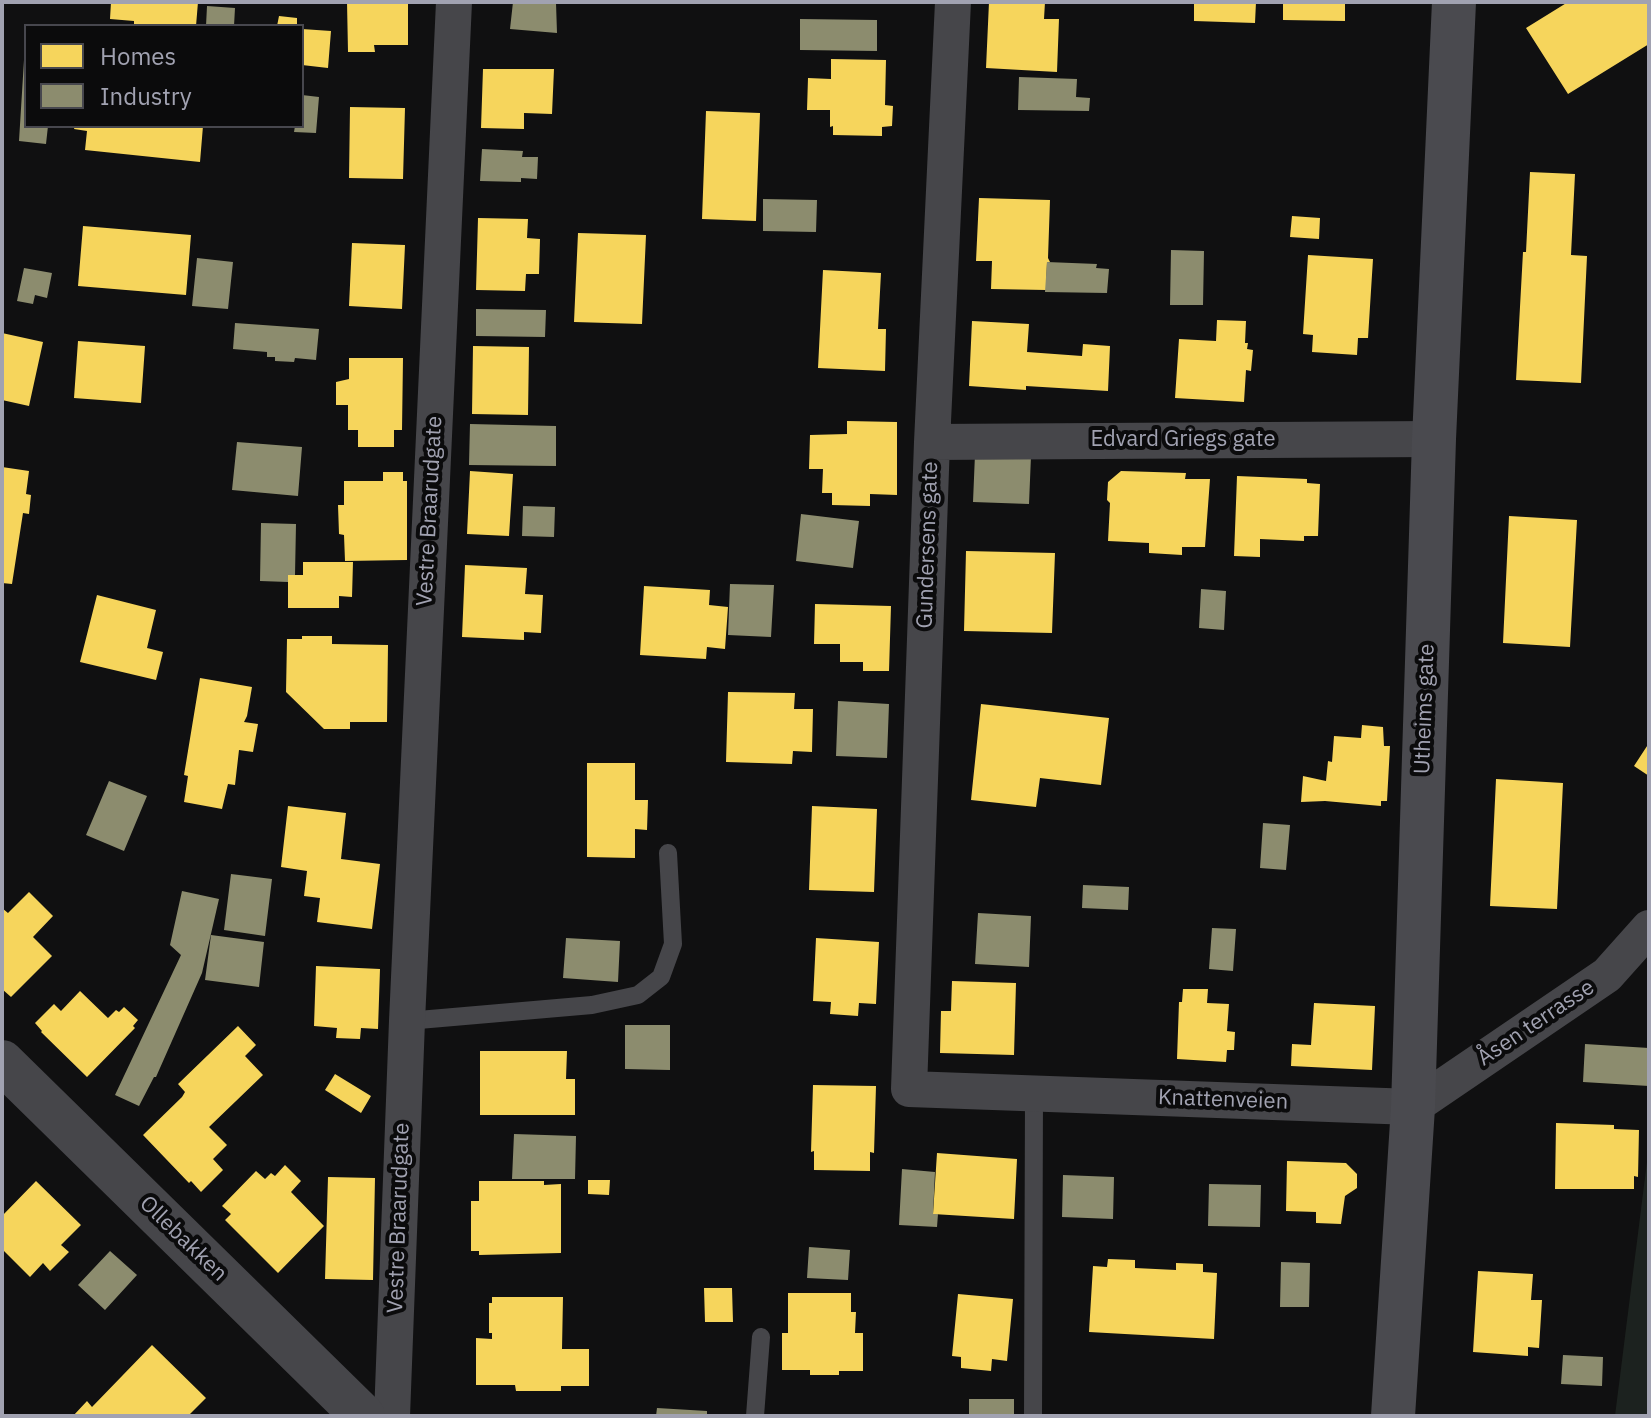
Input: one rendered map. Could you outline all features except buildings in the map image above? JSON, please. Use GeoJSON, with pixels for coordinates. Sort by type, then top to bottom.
{"type":"FeatureCollection","features":[{"type":"Feature","properties":{"kind":"main road","name":"Utheims gate"},"geometry":{"type":"LineString","coordinates":[[1393,1416],[1413,1107],[1434,439],[1454,2]]}},
{"type":"Feature","properties":{"kind":"street","name":"Vestre Braarudgate"},"geometry":{"type":"LineString","coordinates":[[392,1416],[454,2]]}},
{"type":"Feature","properties":{"kind":"street","name":"Gundersens gate"},"geometry":{"type":"LineString","coordinates":[[909,1089],[932,442],[953,2]]}},
{"type":"Feature","properties":{"kind":"street","name":"Edvard Griegs gate"},"geometry":{"type":"LineString","coordinates":[[932,442],[1434,439]]}},
{"type":"Feature","properties":{"kind":"street","name":"Åsen terrasse"},"geometry":{"type":"LineString","coordinates":[[1413,1107],[1607,975],[1649,928]]}},
{"type":"Feature","properties":{"kind":"street","name":"Ollebakken"},"geometry":{"type":"LineString","coordinates":[[2,1062],[363,1416]]}},
{"type":"Feature","properties":{"kind":"street","name":"Knattenveien"},"geometry":{"type":"LineString","coordinates":[[909,1089],[1413,1107]]}},
{"type":"Feature","properties":{"kind":"lane"},"geometry":{"type":"LineString","coordinates":[[407,1021],[592,1005],[638,995],[661,977],[673,944],[668,853]]}},
{"type":"Feature","properties":{"kind":"lane"},"geometry":{"type":"LineString","coordinates":[[1033,1416],[1034,1093]]}},
{"type":"Feature","properties":{"kind":"lane"},"geometry":{"type":"LineString","coordinates":[[755,1416],[761,1337]]}},
{"type":"Feature","properties":{"kind":"shaded area"},"geometry":{"type":"Polygon","coordinates":[[[1649,1146],[1649,1416],[1615,1416],[1649,1146]]]}}]}
